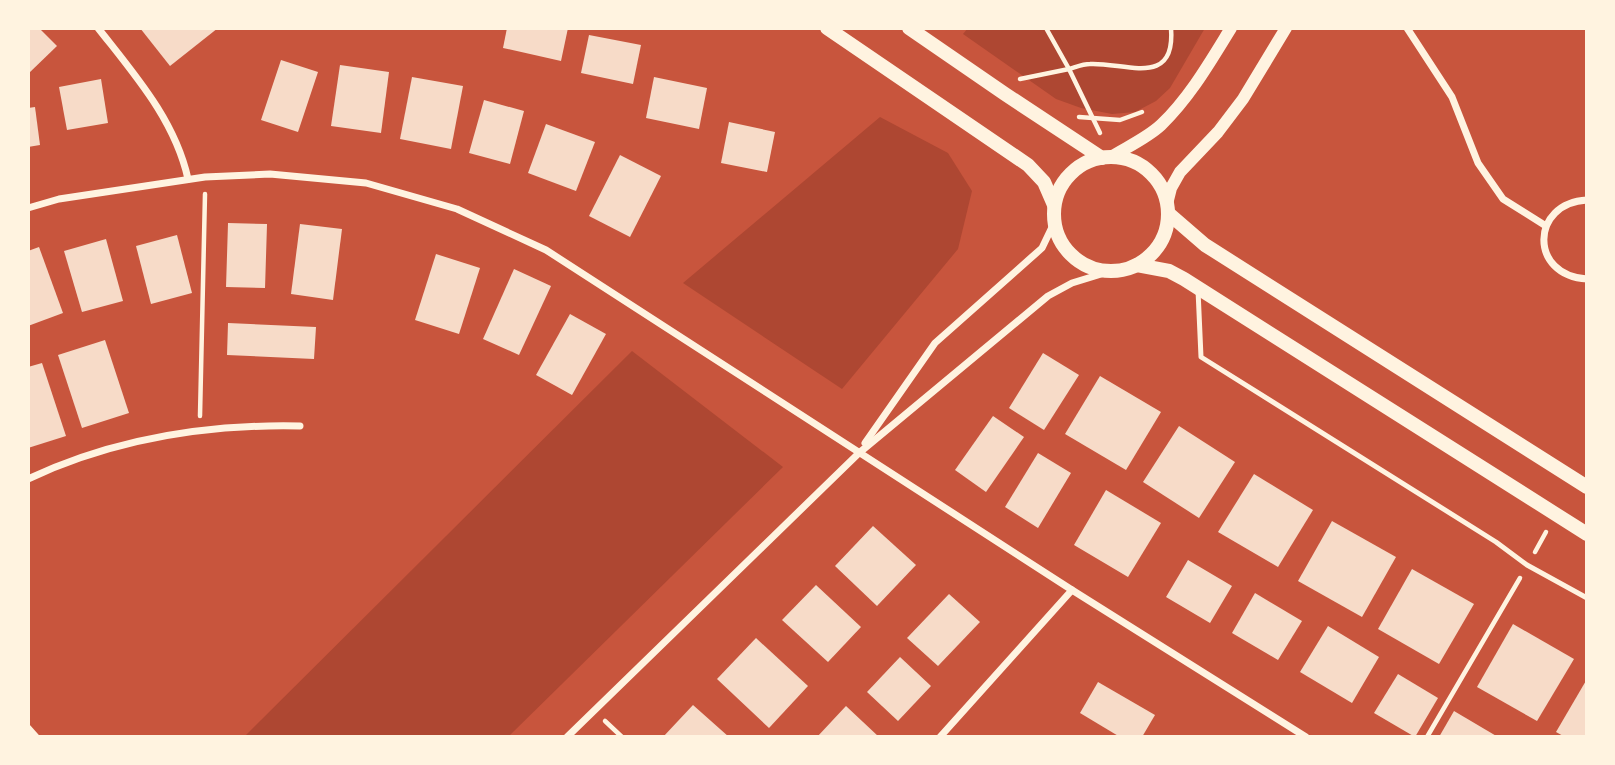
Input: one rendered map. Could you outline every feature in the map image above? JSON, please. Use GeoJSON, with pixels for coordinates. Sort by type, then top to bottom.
{"type":"FeatureCollection","features":[{"type":"Feature","properties":{"kind":"main road"},"geometry":{"type":"LineString","coordinates":[[827,28],[1028,165],[1044,182],[1054,205]]}},
{"type":"Feature","properties":{"kind":"main road"},"geometry":{"type":"LineString","coordinates":[[909,28],[992,85],[1106,157]]}},
{"type":"Feature","properties":{"kind":"main road"},"geometry":{"type":"LineString","coordinates":[[1137,265],[1151,254],[1162,240],[1168,209],[1162,188],[1145,168],[1129,160],[1106,157],[1085,163],[1071,173],[1060,187],[1054,205],[1054,223],[1065,247],[1077,260],[1093,268],[1111,271],[1137,265],[1169,271],[1587,534]]}},
{"type":"Feature","properties":{"kind":"main road"},"geometry":{"type":"LineString","coordinates":[[1168,209],[1205,245],[1587,487]]}},
{"type":"Feature","properties":{"kind":"street"},"geometry":{"type":"LineString","coordinates":[[97,28],[159,110],[174,135],[188,179]]}},
{"type":"Feature","properties":{"kind":"street"},"geometry":{"type":"LineString","coordinates":[[1106,157],[1159,126],[1204,73],[1231,28]]}},
{"type":"Feature","properties":{"kind":"street"},"geometry":{"type":"LineString","coordinates":[[1168,209],[1171,188],[1180,172],[1218,132],[1243,99],[1286,28]]}},
{"type":"Feature","properties":{"kind":"street"},"geometry":{"type":"LineString","coordinates":[[1407,28],[1452,97],[1478,163],[1503,199],[1546,226]]}},
{"type":"Feature","properties":{"kind":"street"},"geometry":{"type":"LineString","coordinates":[[28,208],[59,199],[188,179],[270,174],[366,183],[457,209],[546,250],[1072,590],[1306,737]]}},
{"type":"Feature","properties":{"kind":"street"},"geometry":{"type":"LineString","coordinates":[[1587,200],[1563,205],[1552,214],[1543,239],[1552,264],[1562,273],[1587,279]]}},
{"type":"Feature","properties":{"kind":"street"},"geometry":{"type":"LineString","coordinates":[[859,453],[934,343],[1042,247],[1054,223]]}},
{"type":"Feature","properties":{"kind":"street"},"geometry":{"type":"LineString","coordinates":[[567,737],[859,453],[1048,296],[1072,283],[1111,271]]}},
{"type":"Feature","properties":{"kind":"street"},"geometry":{"type":"LineString","coordinates":[[28,479],[123,445],[199,430],[258,425],[300,426]]}},
{"type":"Feature","properties":{"kind":"street"},"geometry":{"type":"LineString","coordinates":[[940,737],[1072,590]]}},
{"type":"Feature","properties":{"kind":"street"},"geometry":{"type":"LineString","coordinates":[[28,728],[36,737]]}},
{"type":"Feature","properties":{"kind":"lane"},"geometry":{"type":"LineString","coordinates":[[1198,287],[1201,357],[1484,535],[1527,565],[1587,598]]}},
{"type":"Feature","properties":{"kind":"path"},"geometry":{"type":"LineString","coordinates":[[1046,28],[1094,118],[1106,157]]}},
{"type":"Feature","properties":{"kind":"path"},"geometry":{"type":"LineString","coordinates":[[992,85],[1086,64],[1140,70],[1152,67],[1166,58],[1170,47],[1171,28]]}},
{"type":"Feature","properties":{"kind":"path"},"geometry":{"type":"LineString","coordinates":[[1069,116],[1120,120],[1152,109]]}},
{"type":"Feature","properties":{"kind":"path"},"geometry":{"type":"LineString","coordinates":[[199,430],[205,177]]}},
{"type":"Feature","properties":{"kind":"path"},"geometry":{"type":"LineString","coordinates":[[1427,737],[1557,514]]}},
{"type":"Feature","properties":{"kind":"shaded area"},"geometry":{"type":"Polygon","coordinates":[[[968,28],[1205,28],[1170,88],[1156,101],[1135,112],[1112,114],[1081,108],[1056,99],[963,34],[968,28]]]}},
{"type":"Feature","properties":{"kind":"shaded area"},"geometry":{"type":"Polygon","coordinates":[[[880,117],[948,153],[972,191],[958,249],[842,389],[683,283],[880,117]]]}},
{"type":"Feature","properties":{"kind":"shaded area"},"geometry":{"type":"Polygon","coordinates":[[[632,351],[783,467],[508,737],[244,737],[632,351]]]}},
{"type":"Feature","properties":{"kind":"building"},"geometry":{"type":"Polygon","coordinates":[[[28,28],[39,28],[57,46],[28,74],[28,28]]]}},
{"type":"Feature","properties":{"kind":"building"},"geometry":{"type":"Polygon","coordinates":[[[140,28],[218,28],[170,66],[140,28]]]}},
{"type":"Feature","properties":{"kind":"building"},"geometry":{"type":"Polygon","coordinates":[[[507,28],[568,28],[561,61],[503,48],[507,28]]]}},
{"type":"Feature","properties":{"kind":"building"},"geometry":{"type":"Polygon","coordinates":[[[589,35],[641,45],[633,84],[581,73],[589,35]]]}},
{"type":"Feature","properties":{"kind":"building"},"geometry":{"type":"Polygon","coordinates":[[[281,60],[318,72],[298,132],[261,120],[281,60]]]}},
{"type":"Feature","properties":{"kind":"building"},"geometry":{"type":"Polygon","coordinates":[[[340,65],[389,72],[381,133],[331,126],[340,65]]]}},
{"type":"Feature","properties":{"kind":"building"},"geometry":{"type":"Polygon","coordinates":[[[412,77],[463,86],[451,149],[400,139],[412,77]]]}},
{"type":"Feature","properties":{"kind":"building"},"geometry":{"type":"Polygon","coordinates":[[[654,77],[707,88],[699,129],[646,118],[654,77]]]}},
{"type":"Feature","properties":{"kind":"building"},"geometry":{"type":"Polygon","coordinates":[[[101,79],[108,123],[67,130],[59,87],[101,79]]]}},
{"type":"Feature","properties":{"kind":"building"},"geometry":{"type":"Polygon","coordinates":[[[484,100],[524,111],[510,164],[469,153],[484,100]]]}},
{"type":"Feature","properties":{"kind":"building"},"geometry":{"type":"Polygon","coordinates":[[[35,107],[40,145],[28,147],[28,108],[35,107]]]}},
{"type":"Feature","properties":{"kind":"building"},"geometry":{"type":"Polygon","coordinates":[[[729,122],[775,132],[767,172],[721,163],[729,122]]]}},
{"type":"Feature","properties":{"kind":"building"},"geometry":{"type":"Polygon","coordinates":[[[546,124],[595,142],[576,191],[528,173],[546,124]]]}},
{"type":"Feature","properties":{"kind":"building"},"geometry":{"type":"Polygon","coordinates":[[[620,155],[661,176],[630,237],[589,216],[620,155]]]}},
{"type":"Feature","properties":{"kind":"building"},"geometry":{"type":"Polygon","coordinates":[[[228,223],[267,224],[265,288],[226,287],[228,223]]]}},
{"type":"Feature","properties":{"kind":"building"},"geometry":{"type":"Polygon","coordinates":[[[300,224],[342,229],[333,300],[291,294],[300,224]]]}},
{"type":"Feature","properties":{"kind":"building"},"geometry":{"type":"Polygon","coordinates":[[[177,235],[192,293],[151,304],[136,246],[177,235]]]}},
{"type":"Feature","properties":{"kind":"building"},"geometry":{"type":"Polygon","coordinates":[[[106,239],[123,301],[82,312],[64,251],[106,239]]]}},
{"type":"Feature","properties":{"kind":"building"},"geometry":{"type":"Polygon","coordinates":[[[39,247],[63,313],[28,326],[28,251],[39,247]]]}},
{"type":"Feature","properties":{"kind":"building"},"geometry":{"type":"Polygon","coordinates":[[[436,254],[480,268],[459,334],[415,320],[436,254]]]}},
{"type":"Feature","properties":{"kind":"building"},"geometry":{"type":"Polygon","coordinates":[[[514,269],[551,286],[519,355],[483,339],[514,269]]]}},
{"type":"Feature","properties":{"kind":"building"},"geometry":{"type":"Polygon","coordinates":[[[570,314],[606,334],[572,395],[536,375],[570,314]]]}},
{"type":"Feature","properties":{"kind":"building"},"geometry":{"type":"Polygon","coordinates":[[[228,323],[316,327],[314,359],[227,355],[228,323]]]}},
{"type":"Feature","properties":{"kind":"building"},"geometry":{"type":"Polygon","coordinates":[[[105,340],[129,413],[82,428],[58,355],[105,340]]]}},
{"type":"Feature","properties":{"kind":"building"},"geometry":{"type":"Polygon","coordinates":[[[1043,353],[1079,375],[1044,430],[1009,408],[1043,353]]]}},
{"type":"Feature","properties":{"kind":"building"},"geometry":{"type":"Polygon","coordinates":[[[42,363],[66,436],[28,448],[28,367],[42,363]]]}},
{"type":"Feature","properties":{"kind":"building"},"geometry":{"type":"Polygon","coordinates":[[[1100,376],[1161,412],[1126,470],[1065,434],[1100,376]]]}},
{"type":"Feature","properties":{"kind":"building"},"geometry":{"type":"Polygon","coordinates":[[[993,416],[1024,437],[986,492],[955,470],[993,416]]]}},
{"type":"Feature","properties":{"kind":"building"},"geometry":{"type":"Polygon","coordinates":[[[1179,426],[1235,462],[1199,518],[1143,482],[1179,426]]]}},
{"type":"Feature","properties":{"kind":"building"},"geometry":{"type":"Polygon","coordinates":[[[1038,453],[1071,473],[1038,528],[1005,507],[1038,453]]]}},
{"type":"Feature","properties":{"kind":"building"},"geometry":{"type":"Polygon","coordinates":[[[1254,474],[1313,510],[1278,567],[1218,532],[1254,474]]]}},
{"type":"Feature","properties":{"kind":"building"},"geometry":{"type":"Polygon","coordinates":[[[1106,490],[1161,523],[1128,577],[1074,545],[1106,490]]]}},
{"type":"Feature","properties":{"kind":"building"},"geometry":{"type":"Polygon","coordinates":[[[1332,521],[1396,557],[1362,617],[1298,581],[1332,521]]]}},
{"type":"Feature","properties":{"kind":"building"},"geometry":{"type":"Polygon","coordinates":[[[873,526],[916,565],[877,606],[835,566],[873,526]]]}},
{"type":"Feature","properties":{"kind":"building"},"geometry":{"type":"Polygon","coordinates":[[[1188,560],[1232,586],[1210,623],[1166,597],[1188,560]]]}},
{"type":"Feature","properties":{"kind":"building"},"geometry":{"type":"Polygon","coordinates":[[[1412,569],[1474,604],[1439,664],[1378,629],[1412,569]]]}},
{"type":"Feature","properties":{"kind":"building"},"geometry":{"type":"Polygon","coordinates":[[[816,585],[861,627],[828,662],[782,620],[816,585]]]}},
{"type":"Feature","properties":{"kind":"building"},"geometry":{"type":"Polygon","coordinates":[[[1255,593],[1302,621],[1278,660],[1232,633],[1255,593]]]}},
{"type":"Feature","properties":{"kind":"building"},"geometry":{"type":"Polygon","coordinates":[[[949,594],[980,622],[938,666],[907,638],[949,594]]]}},
{"type":"Feature","properties":{"kind":"building"},"geometry":{"type":"Polygon","coordinates":[[[1513,624],[1574,659],[1537,721],[1477,687],[1513,624]]]}},
{"type":"Feature","properties":{"kind":"building"},"geometry":{"type":"Polygon","coordinates":[[[1328,626],[1379,657],[1352,703],[1300,672],[1328,626]]]}},
{"type":"Feature","properties":{"kind":"building"},"geometry":{"type":"Polygon","coordinates":[[[756,638],[808,686],[769,728],[717,679],[756,638]]]}},
{"type":"Feature","properties":{"kind":"building"},"geometry":{"type":"Polygon","coordinates":[[[900,657],[931,686],[898,721],[867,692],[900,657]]]}},
{"type":"Feature","properties":{"kind":"building"},"geometry":{"type":"Polygon","coordinates":[[[1398,674],[1438,698],[1415,737],[1374,713],[1398,674]]]}},
{"type":"Feature","properties":{"kind":"building"},"geometry":{"type":"Polygon","coordinates":[[[1587,679],[1587,737],[1565,737],[1556,732],[1587,679]]]}},
{"type":"Feature","properties":{"kind":"building"},"geometry":{"type":"Polygon","coordinates":[[[1098,682],[1155,715],[1142,737],[1120,737],[1080,713],[1098,682]]]}},
{"type":"Feature","properties":{"kind":"building"},"geometry":{"type":"Polygon","coordinates":[[[693,705],[729,737],[663,737],[693,705]]]}},
{"type":"Feature","properties":{"kind":"building"},"geometry":{"type":"Polygon","coordinates":[[[846,706],[879,737],[817,737],[846,706]]]}},
{"type":"Feature","properties":{"kind":"building"},"geometry":{"type":"Polygon","coordinates":[[[1454,711],[1498,737],[1439,737],[1454,711]]]}}]}
